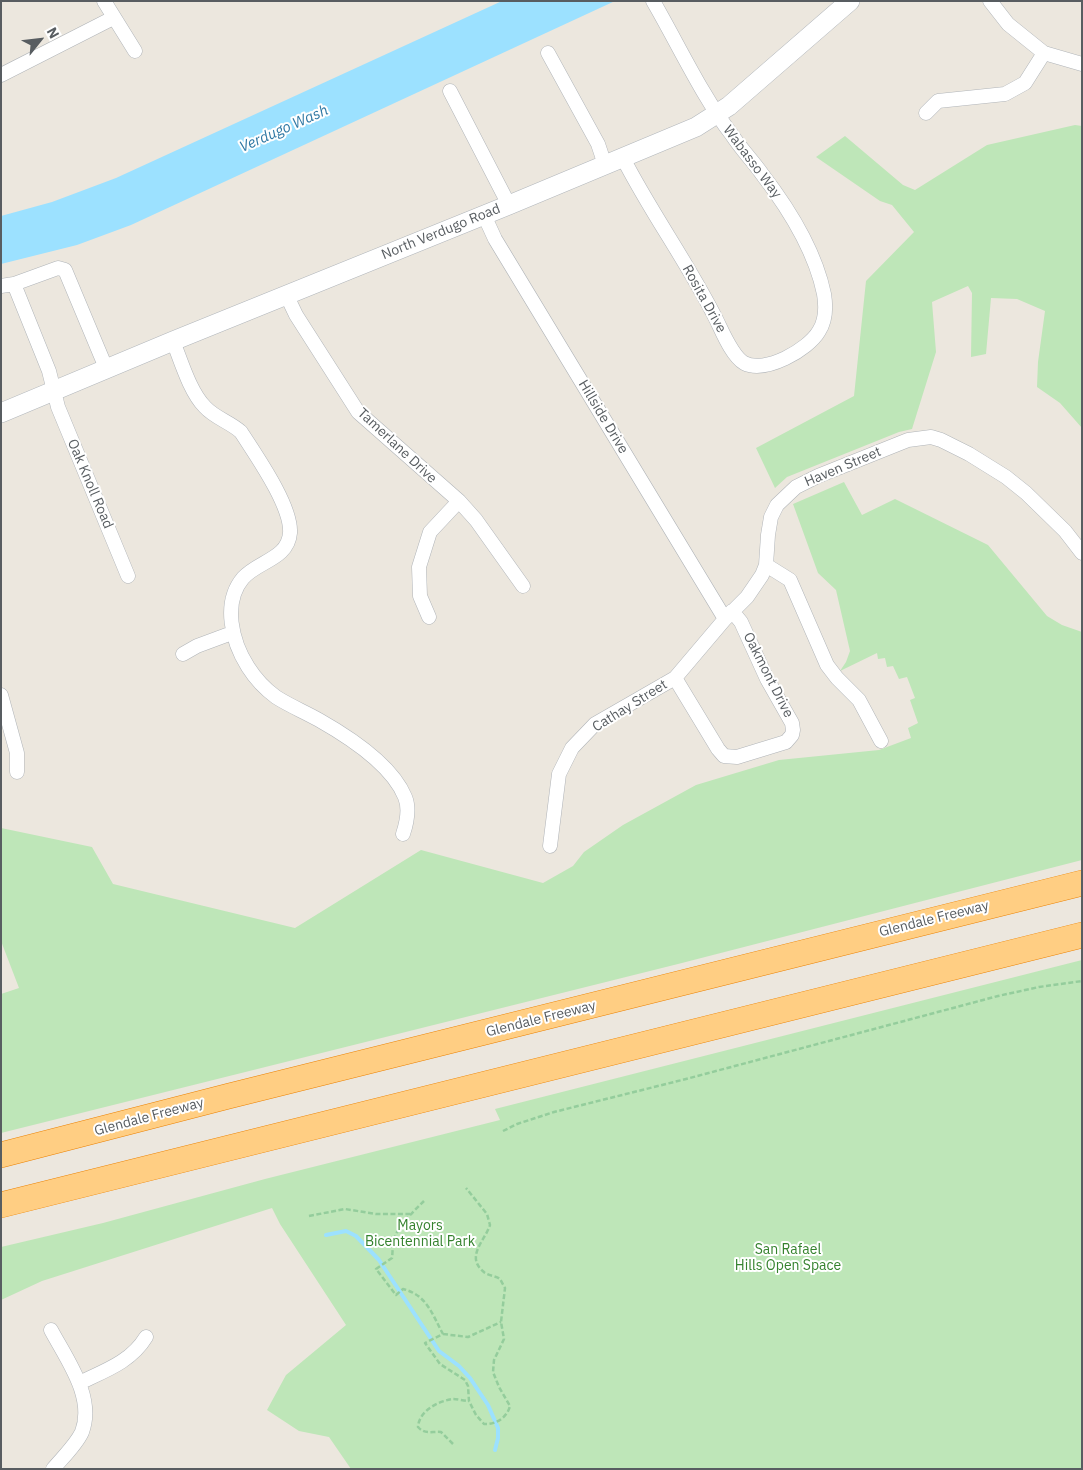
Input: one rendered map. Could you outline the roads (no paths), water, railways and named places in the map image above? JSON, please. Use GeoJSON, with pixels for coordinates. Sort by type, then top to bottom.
{"type":"FeatureCollection","features":[{"type":"Feature","properties":{"kind":"highway","name":"Glendale Freeway"},"geometry":{"type":"LineString","coordinates":[[1,1155],[229,1096],[1082,883]]}},
{"type":"Feature","properties":{"kind":"highway"},"geometry":{"type":"LineString","coordinates":[[1,1205],[1082,935]]}},
{"type":"Feature","properties":{"kind":"main road","name":"North Verdugo Road"},"geometry":{"type":"LineString","coordinates":[[1,413],[106,368],[696,127],[729,106],[850,1]]}},
{"type":"Feature","properties":{"kind":"street"},"geometry":{"type":"LineString","coordinates":[[104,1],[134,51]]}},
{"type":"Feature","properties":{"kind":"street","name":"Wabasso Way"},"geometry":{"type":"LineString","coordinates":[[653,1],[731,135],[763,174],[782,202],[813,257],[824,294],[826,312],[820,330]]}},
{"type":"Feature","properties":{"kind":"street"},"geometry":{"type":"LineString","coordinates":[[990,1],[1008,24],[1044,53],[1082,64]]}},
{"type":"Feature","properties":{"kind":"street"},"geometry":{"type":"LineString","coordinates":[[1,75],[114,18]]}},
{"type":"Feature","properties":{"kind":"street"},"geometry":{"type":"LineString","coordinates":[[548,53],[598,144],[605,165]]}},
{"type":"Feature","properties":{"kind":"street"},"geometry":{"type":"LineString","coordinates":[[926,113],[938,101],[1005,94],[1025,83],[1044,53]]}},
{"type":"Feature","properties":{"kind":"street"},"geometry":{"type":"LineString","coordinates":[[450,91],[509,205]]}},
{"type":"Feature","properties":{"kind":"street","name":"Rosita Drive"},"geometry":{"type":"LineString","coordinates":[[623,158],[697,284],[724,336],[743,362],[756,366],[771,364],[791,355],[810,342],[820,330]]}},
{"type":"Feature","properties":{"kind":"street","name":"Hillside Drive"},"geometry":{"type":"LineString","coordinates":[[484,215],[495,239],[728,615]]}},
{"type":"Feature","properties":{"kind":"street"},"geometry":{"type":"LineString","coordinates":[[8,285],[58,268],[65,270],[106,368]]}},
{"type":"Feature","properties":{"kind":"street","name":"Oak Knoll Road"},"geometry":{"type":"LineString","coordinates":[[8,285],[50,370],[58,408],[128,576]]}},
{"type":"Feature","properties":{"kind":"street","name":"Tamerlane Drive"},"geometry":{"type":"LineString","coordinates":[[286,294],[296,315],[358,412],[459,502],[476,520],[523,586]]}},
{"type":"Feature","properties":{"kind":"street"},"geometry":{"type":"LineString","coordinates":[[173,341],[200,401],[215,415],[241,432],[275,487],[289,519],[290,533],[283,551],[252,571],[243,579],[237,590],[232,607],[231,624],[232,632],[246,663],[254,676],[275,696],[343,735],[366,752],[394,778],[406,798],[408,819],[403,834]]}},
{"type":"Feature","properties":{"kind":"street","name":"Haven Street"},"geometry":{"type":"LineString","coordinates":[[674,678],[728,615],[758,584],[766,565],[771,517],[777,505],[786,495],[796,487],[818,476],[908,440],[931,437],[941,440],[969,454],[1006,477],[1032,498],[1065,531],[1082,553]]}},
{"type":"Feature","properties":{"kind":"street"},"geometry":{"type":"LineString","coordinates":[[429,617],[420,596],[419,567],[430,532],[459,502]]}},
{"type":"Feature","properties":{"kind":"street"},"geometry":{"type":"LineString","coordinates":[[766,565],[790,580],[827,665],[836,678],[859,700],[881,741]]}},
{"type":"Feature","properties":{"kind":"street","name":"Oakmont Drive"},"geometry":{"type":"LineString","coordinates":[[674,678],[724,756],[737,757],[786,742],[792,735],[792,723],[768,680],[741,622],[728,615]]}},
{"type":"Feature","properties":{"kind":"street"},"geometry":{"type":"LineString","coordinates":[[182,654],[232,632]]}},
{"type":"Feature","properties":{"kind":"street","name":"Cathay Street"},"geometry":{"type":"LineString","coordinates":[[550,846],[560,774],[572,748],[595,724],[674,678]]}},
{"type":"Feature","properties":{"kind":"street"},"geometry":{"type":"LineString","coordinates":[[1,696],[18,753],[17,772]]}},
{"type":"Feature","properties":{"kind":"street"},"geometry":{"type":"LineString","coordinates":[[51,1330],[79,1383],[85,1407],[82,1432],[53,1469]]}},
{"type":"Feature","properties":{"kind":"street"},"geometry":{"type":"LineString","coordinates":[[79,1383],[125,1361],[140,1348],[146,1337]]}},
{"type":"Feature","properties":{"kind":"water","name":"Verdugo Wash"},"geometry":{"type":"Polygon","coordinates":[[[502,1],[615,1],[131,225],[77,245],[1,264],[1,216],[52,202],[116,178],[502,1]]]}},
{"type":"Feature","properties":{"kind":"waterway"},"geometry":{"type":"LineString","coordinates":[[326,1235],[346,1231],[356,1236],[379,1260],[439,1351],[459,1366],[470,1378],[488,1405],[498,1428],[495,1450]]}},
{"type":"Feature","properties":{"kind":"park label","name":"Mayors Bicentennial Park"},"geometry":{"type":"Point","coordinates":[420,1234]}},
{"type":"Feature","properties":{"kind":"park label","name":"San Rafael Hills Open Space"},"geometry":{"type":"Point","coordinates":[788,1258]}}]}
